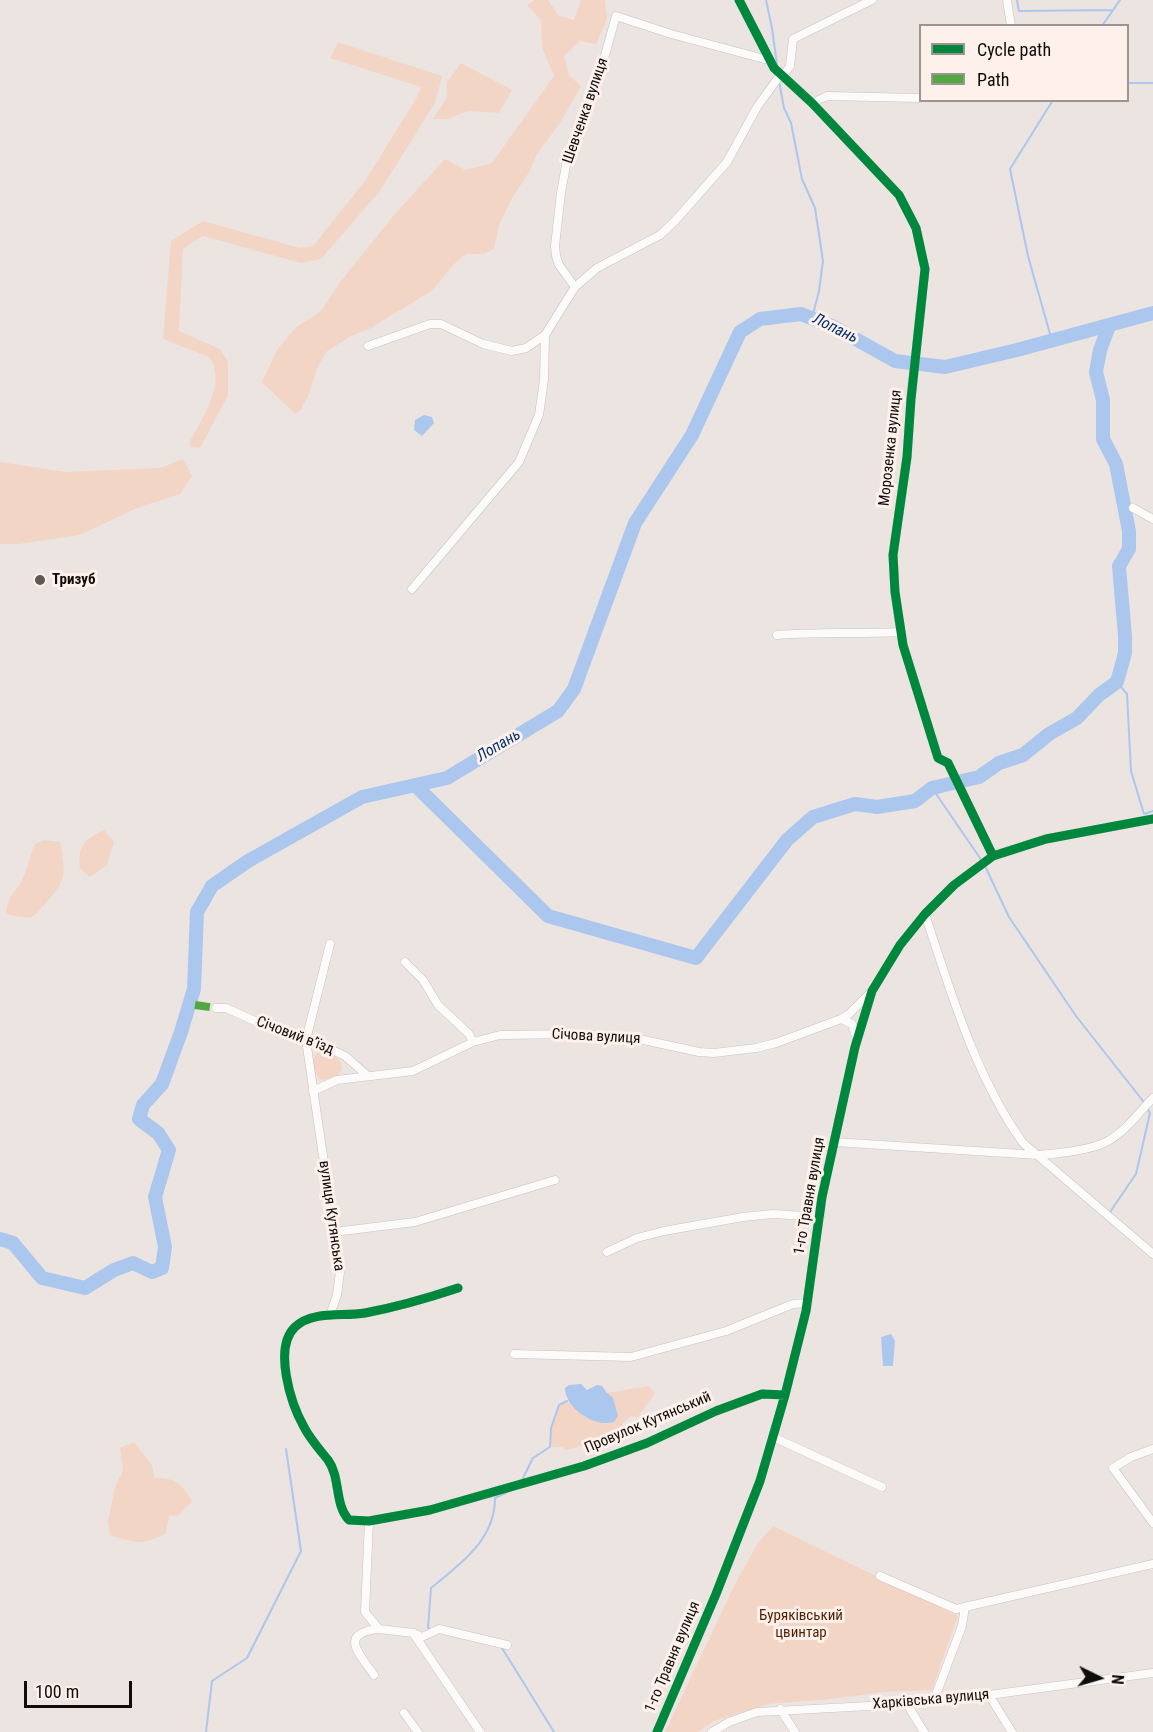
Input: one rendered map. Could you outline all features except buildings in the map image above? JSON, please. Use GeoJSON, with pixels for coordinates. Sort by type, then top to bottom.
{"type":"FeatureCollection","features":[{"type":"Feature","properties":{"kind":"street"},"geometry":{"type":"LineString","coordinates":[[739,0],[768,60],[782,75]]}},
{"type":"Feature","properties":{"kind":"street"},"geometry":{"type":"LineString","coordinates":[[368,346],[430,324],[441,324],[483,344],[512,351],[526,348],[545,335],[575,287],[597,268],[660,235],[727,162],[757,107],[790,66],[793,39],[872,0]]}},
{"type":"Feature","properties":{"kind":"street"},"geometry":{"type":"LineString","coordinates":[[1007,0],[1011,24]]}},
{"type":"Feature","properties":{"kind":"street","name":"Шевченка вулиця"},"geometry":{"type":"LineString","coordinates":[[575,287],[559,265],[556,256],[561,193],[568,154],[596,87],[616,16],[671,34],[768,60]]}},
{"type":"Feature","properties":{"kind":"street","name":"Морозенка вулиця"},"geometry":{"type":"LineString","coordinates":[[782,75],[812,103],[899,195],[916,228],[925,269],[907,457],[893,555],[895,592],[900,632],[939,758],[948,763],[993,856]]}},
{"type":"Feature","properties":{"kind":"street"},"geometry":{"type":"LineString","coordinates":[[812,103],[827,96],[919,98]]}},
{"type":"Feature","properties":{"kind":"street"},"geometry":{"type":"LineString","coordinates":[[412,589],[519,462],[539,415],[544,380],[545,335]]}},
{"type":"Feature","properties":{"kind":"street"},"geometry":{"type":"LineString","coordinates":[[1133,508],[1153,519]]}},
{"type":"Feature","properties":{"kind":"street"},"geometry":{"type":"LineString","coordinates":[[777,635],[900,632]]}},
{"type":"Feature","properties":{"kind":"street","name":"1-го Травня вулиця"},"geometry":{"type":"LineString","coordinates":[[657,1732],[716,1594],[760,1481],[773,1437],[808,1303],[820,1217],[834,1142],[857,1041],[872,991],[900,945],[925,914],[954,885],[993,856],[1046,839],[1153,819]]}},
{"type":"Feature","properties":{"kind":"street"},"geometry":{"type":"LineString","coordinates":[[925,914],[950,989],[981,1067],[1011,1126],[1023,1143],[1153,1254]]}},
{"type":"Feature","properties":{"kind":"street","name":"вулиця Кутянська"},"geometry":{"type":"LineString","coordinates":[[330,944],[306,1040],[340,1272],[337,1296],[330,1315]]}},
{"type":"Feature","properties":{"kind":"street"},"geometry":{"type":"LineString","coordinates":[[405,962],[423,980],[438,1005],[469,1034],[473,1042]]}},
{"type":"Feature","properties":{"kind":"street","name":"Січова вулиця"},"geometry":{"type":"LineString","coordinates":[[313,1091],[337,1080],[413,1071],[426,1067],[473,1042],[500,1035],[625,1036],[699,1052],[714,1053],[756,1048],[841,1019],[872,991]]}},
{"type":"Feature","properties":{"kind":"street","name":"Січовий в’їзд"},"geometry":{"type":"LineString","coordinates":[[216,1008],[226,1008],[345,1056],[368,1076]]}},
{"type":"Feature","properties":{"kind":"street"},"geometry":{"type":"LineString","coordinates":[[841,1019],[852,1024],[857,1041]]}},
{"type":"Feature","properties":{"kind":"street"},"geometry":{"type":"LineString","coordinates":[[834,1142],[1038,1155],[1065,1153],[1108,1141],[1128,1125],[1153,1098]]}},
{"type":"Feature","properties":{"kind":"street"},"geometry":{"type":"LineString","coordinates":[[334,1232],[415,1222],[555,1180]]}},
{"type":"Feature","properties":{"kind":"street"},"geometry":{"type":"LineString","coordinates":[[607,1252],[637,1238],[664,1231],[743,1217],[773,1214],[820,1217]]}},
{"type":"Feature","properties":{"kind":"street"},"geometry":{"type":"LineString","coordinates":[[378,1629],[365,1611],[369,1521],[349,1520],[342,1512],[331,1465],[304,1427],[296,1410],[284,1356],[286,1340],[295,1327],[307,1320],[330,1315],[350,1316],[375,1311],[458,1288]]}},
{"type":"Feature","properties":{"kind":"street"},"geometry":{"type":"LineString","coordinates":[[514,1354],[631,1357],[726,1331],[792,1304],[808,1303]]}},
{"type":"Feature","properties":{"kind":"street","name":"Провулок Кутянський"},"geometry":{"type":"LineString","coordinates":[[369,1521],[430,1510],[584,1466],[637,1447],[716,1411],[762,1394],[785,1395]]}},
{"type":"Feature","properties":{"kind":"street"},"geometry":{"type":"LineString","coordinates":[[773,1437],[882,1487]]}},
{"type":"Feature","properties":{"kind":"street"},"geometry":{"type":"LineString","coordinates":[[1153,1449],[1131,1457],[1113,1468],[1153,1523]]}},
{"type":"Feature","properties":{"kind":"street"},"geometry":{"type":"LineString","coordinates":[[880,1576],[956,1609],[1153,1564]]}},
{"type":"Feature","properties":{"kind":"street"},"geometry":{"type":"LineString","coordinates":[[937,1701],[937,1692],[962,1626],[965,1607]]}},
{"type":"Feature","properties":{"kind":"street"},"geometry":{"type":"LineString","coordinates":[[374,1675],[357,1652],[356,1636],[360,1632],[378,1629],[422,1636],[434,1631],[507,1645]]}},
{"type":"Feature","properties":{"kind":"street"},"geometry":{"type":"LineString","coordinates":[[413,1633],[480,1732]]}},
{"type":"Feature","properties":{"kind":"street","name":"Харківська вулиця"},"geometry":{"type":"LineString","coordinates":[[712,1732],[729,1722],[757,1712],[907,1704],[1153,1673]]}},
{"type":"Feature","properties":{"kind":"street"},"geometry":{"type":"LineString","coordinates":[[989,1695],[1012,1732]]}},
{"type":"Feature","properties":{"kind":"street"},"geometry":{"type":"LineString","coordinates":[[907,1704],[924,1732]]}},
{"type":"Feature","properties":{"kind":"street"},"geometry":{"type":"LineString","coordinates":[[780,1709],[795,1732]]}},
{"type":"Feature","properties":{"kind":"street"},"geometry":{"type":"LineString","coordinates":[[404,1713],[418,1732]]}},
{"type":"Feature","properties":{"kind":"green space"},"geometry":{"type":"Polygon","coordinates":[[[535,0],[548,0],[559,16],[574,20],[581,0],[605,0],[607,19],[596,44],[580,41],[564,56],[569,75],[581,86],[512,198],[499,225],[494,249],[483,254],[466,254],[453,265],[433,290],[326,352],[316,370],[301,410],[295,414],[262,382],[277,350],[295,328],[321,311],[341,281],[394,215],[445,159],[465,170],[492,163],[554,76],[542,47],[541,20],[527,5],[535,0]]]}},
{"type":"Feature","properties":{"kind":"green space"},"geometry":{"type":"Polygon","coordinates":[[[338,42],[442,76],[435,103],[380,191],[321,259],[301,263],[203,236],[183,249],[179,331],[220,349],[228,362],[228,396],[200,448],[191,447],[189,443],[211,401],[216,378],[209,357],[163,339],[171,241],[203,221],[300,248],[313,246],[365,181],[421,87],[330,58],[338,42]]]}},
{"type":"Feature","properties":{"kind":"green space"},"geometry":{"type":"Polygon","coordinates":[[[461,63],[512,90],[499,113],[468,111],[448,119],[433,119],[447,97],[447,82],[461,63]]]}},
{"type":"Feature","properties":{"kind":"green space"},"geometry":{"type":"Polygon","coordinates":[[[183,459],[192,476],[180,494],[137,508],[80,535],[19,544],[0,544],[0,462],[65,472],[160,468],[183,459]]]}},
{"type":"Feature","properties":{"kind":"green space"},"geometry":{"type":"Polygon","coordinates":[[[104,830],[114,842],[107,865],[90,877],[80,869],[81,849],[91,837],[104,830]]]}},
{"type":"Feature","properties":{"kind":"green space"},"geometry":{"type":"Polygon","coordinates":[[[44,840],[60,842],[64,867],[61,883],[35,915],[29,918],[6,914],[10,898],[24,876],[35,844],[44,840]]]}},
{"type":"Feature","properties":{"kind":"green space"},"geometry":{"type":"Polygon","coordinates":[[[319,1052],[334,1055],[341,1063],[342,1069],[338,1076],[322,1080],[316,1074],[312,1062],[319,1052]]]}},
{"type":"Feature","properties":{"kind":"green space"},"geometry":{"type":"Polygon","coordinates":[[[649,1386],[655,1393],[638,1417],[631,1416],[623,1423],[619,1431],[596,1442],[566,1450],[562,1447],[550,1447],[551,1428],[559,1405],[567,1401],[584,1417],[607,1424],[607,1393],[649,1386]]]}},
{"type":"Feature","properties":{"kind":"green space"},"geometry":{"type":"Polygon","coordinates":[[[134,1442],[152,1465],[154,1478],[177,1482],[192,1501],[179,1515],[169,1516],[166,1533],[151,1540],[138,1542],[110,1535],[108,1521],[115,1487],[123,1470],[120,1448],[134,1442]]]}},
{"type":"Feature","properties":{"kind":"green space","name":"Буряківський цвинтар"},"geometry":{"type":"Polygon","coordinates":[[[773,1526],[958,1616],[932,1690],[883,1692],[768,1704],[714,1721],[698,1732],[665,1732],[735,1584],[758,1543],[773,1526]]]}},
{"type":"Feature","properties":{"kind":"water"},"geometry":{"type":"Polygon","coordinates":[[[424,415],[432,417],[434,423],[422,436],[414,430],[415,420],[424,415]]]}},
{"type":"Feature","properties":{"kind":"water"},"geometry":{"type":"Polygon","coordinates":[[[891,1334],[895,1341],[893,1366],[883,1366],[881,1337],[891,1334]]]}},
{"type":"Feature","properties":{"kind":"water"},"geometry":{"type":"Polygon","coordinates":[[[581,1384],[587,1390],[597,1385],[602,1386],[613,1398],[618,1416],[614,1422],[598,1422],[575,1409],[566,1395],[565,1388],[569,1385],[581,1384]]]}},
{"type":"Feature","properties":{"kind":"waterway"},"geometry":{"type":"LineString","coordinates":[[766,0],[777,65]]}},
{"type":"Feature","properties":{"kind":"waterway"},"geometry":{"type":"LineString","coordinates":[[1017,0],[1019,11],[1113,10]]}},
{"type":"Feature","properties":{"kind":"waterway"},"geometry":{"type":"LineString","coordinates":[[1103,24],[1120,0]]}},
{"type":"Feature","properties":{"kind":"waterway"},"geometry":{"type":"LineString","coordinates":[[779,81],[784,108],[791,123],[802,179],[815,208],[823,261],[812,318]]}},
{"type":"Feature","properties":{"kind":"waterway"},"geometry":{"type":"LineString","coordinates":[[1129,83],[1153,83]]}},
{"type":"Feature","properties":{"kind":"waterway"},"geometry":{"type":"LineString","coordinates":[[1052,102],[1010,169],[1028,256],[1052,341]]}},
{"type":"Feature","properties":{"kind":"waterway","name":"Лопань"},"geometry":{"type":"LineString","coordinates":[[0,1239],[13,1243],[42,1278],[85,1288],[114,1270],[133,1263],[152,1272],[162,1268],[165,1247],[155,1197],[169,1150],[158,1133],[139,1119],[143,1105],[162,1084],[181,1032],[194,989],[197,912],[212,886],[248,861],[362,797],[447,778],[558,711],[574,689],[635,523],[692,435],[740,332],[760,319],[801,314],[834,327],[895,361],[945,367],[1153,313]]}},
{"type":"Feature","properties":{"kind":"waterway"},"geometry":{"type":"LineString","coordinates":[[415,785],[548,916],[696,958],[787,840],[813,817],[855,804],[877,807],[915,801],[932,788],[979,777],[999,763],[1023,755],[1049,734],[1077,718],[1099,695],[1117,682],[1125,653],[1119,566],[1129,549],[1129,531],[1116,464],[1103,439],[1103,400],[1096,372],[1100,350],[1109,326]]}},
{"type":"Feature","properties":{"kind":"waterway"},"geometry":{"type":"LineString","coordinates":[[1117,682],[1127,694],[1131,771],[1144,814],[1153,811]]}},
{"type":"Feature","properties":{"kind":"waterway"},"geometry":{"type":"LineString","coordinates":[[932,788],[982,861]]}},
{"type":"Feature","properties":{"kind":"waterway"},"geometry":{"type":"LineString","coordinates":[[985,866],[1009,917],[1076,1016],[1150,1113],[1136,1174],[1111,1213]]}},
{"type":"Feature","properties":{"kind":"waterway"},"geometry":{"type":"LineString","coordinates":[[521,1482],[533,1458],[550,1447],[551,1428],[559,1405],[567,1401]]}},
{"type":"Feature","properties":{"kind":"waterway"},"geometry":{"type":"LineString","coordinates":[[206,1732],[212,1681],[247,1658],[301,1551],[286,1449]]}},
{"type":"Feature","properties":{"kind":"waterway"},"geometry":{"type":"LineString","coordinates":[[433,1630],[428,1628],[431,1588],[464,1560],[483,1538],[493,1513],[495,1498],[518,1487]]}},
{"type":"Feature","properties":{"kind":"waterway"},"geometry":{"type":"LineString","coordinates":[[502,1648],[554,1732]]}},
{"type":"Feature","properties":{"kind":"marked path"},"geometry":{"type":"LineString","coordinates":[[195,1005],[216,1008]]}},
{"type":"Feature","properties":{"kind":"cycle path"},"geometry":{"type":"LineString","coordinates":[[739,0],[774,68],[812,103],[899,195],[916,228],[925,269],[907,457],[893,555],[895,592],[903,645],[938,758],[948,763],[993,856]]}},
{"type":"Feature","properties":{"kind":"cycle path"},"geometry":{"type":"LineString","coordinates":[[657,1732],[716,1594],[760,1481],[785,1395],[806,1311],[822,1197],[855,1047],[872,991],[900,945],[925,914],[954,885],[993,856],[1046,839],[1153,819]]}},
{"type":"Feature","properties":{"kind":"cycle path"},"geometry":{"type":"LineString","coordinates":[[458,1288],[377,1311],[310,1318],[295,1327],[289,1336],[285,1348],[286,1376],[294,1405],[306,1431],[332,1467],[341,1506],[349,1520],[369,1521],[430,1510],[584,1466],[647,1443],[716,1411],[762,1394],[785,1395]]}},
{"type":"Feature","properties":{"kind":"place","name":"Тризуб"},"geometry":{"type":"Point","coordinates":[40,580]}}]}
